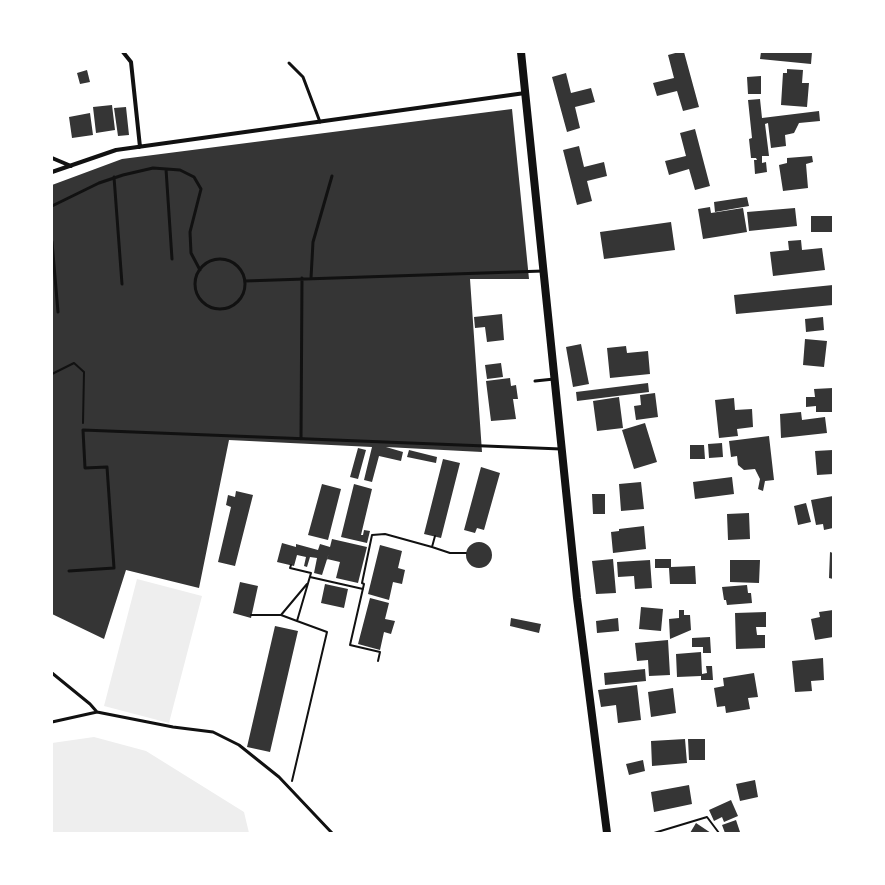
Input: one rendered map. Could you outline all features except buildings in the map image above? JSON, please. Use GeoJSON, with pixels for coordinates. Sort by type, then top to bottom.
{"type":"FeatureCollection","features":[{"type":"Feature","properties":{"kind":"main road"},"geometry":{"type":"LineString","coordinates":[[521,52],[561,449],[582,639],[607,833]]}},
{"type":"Feature","properties":{"kind":"street"},"geometry":{"type":"LineString","coordinates":[[123,52],[130,62],[140,147]]}},
{"type":"Feature","properties":{"kind":"street"},"geometry":{"type":"LineString","coordinates":[[52,172],[116,150],[525,93]]}},
{"type":"Feature","properties":{"kind":"street"},"geometry":{"type":"LineString","coordinates":[[52,158],[71,166]]}},
{"type":"Feature","properties":{"kind":"lane"},"geometry":{"type":"LineString","coordinates":[[289,63],[302,77],[320,122]]}},
{"type":"Feature","properties":{"kind":"lane"},"geometry":{"type":"LineString","coordinates":[[52,206],[98,183],[114,178],[153,168],[180,170],[194,177],[201,189],[190,232],[191,253],[200,270]]}},
{"type":"Feature","properties":{"kind":"lane"},"geometry":{"type":"LineString","coordinates":[[166,169],[172,259]]}},
{"type":"Feature","properties":{"kind":"lane"},"geometry":{"type":"LineString","coordinates":[[311,278],[313,242],[332,176]]}},
{"type":"Feature","properties":{"kind":"lane"},"geometry":{"type":"LineString","coordinates":[[114,178],[122,284]]}},
{"type":"Feature","properties":{"kind":"lane"},"geometry":{"type":"LineString","coordinates":[[52,242],[58,312]]}},
{"type":"Feature","properties":{"kind":"lane"},"geometry":{"type":"LineString","coordinates":[[212,261],[229,261],[241,272],[245,281],[243,294],[233,306],[226,309],[210,307],[203,303],[195,288],[196,279],[200,270],[212,261]]}},
{"type":"Feature","properties":{"kind":"lane"},"geometry":{"type":"LineString","coordinates":[[245,281],[543,271]]}},
{"type":"Feature","properties":{"kind":"lane"},"geometry":{"type":"LineString","coordinates":[[301,439],[302,278]]}},
{"type":"Feature","properties":{"kind":"lane"},"geometry":{"type":"LineString","coordinates":[[535,382],[554,380]]}},
{"type":"Feature","properties":{"kind":"lane"},"geometry":{"type":"LineString","coordinates":[[69,571],[114,568],[107,467],[85,468],[83,430],[561,449]]}},
{"type":"Feature","properties":{"kind":"lane"},"geometry":{"type":"LineString","coordinates":[[52,672],[90,704],[97,712]]}},
{"type":"Feature","properties":{"kind":"lane"},"geometry":{"type":"LineString","coordinates":[[52,722],[97,712],[173,727],[212,732],[239,745],[279,777],[332,833]]}},
{"type":"Feature","properties":{"kind":"path"},"geometry":{"type":"LineString","coordinates":[[52,374],[74,363],[84,372],[83,430]]}},
{"type":"Feature","properties":{"kind":"path"},"geometry":{"type":"LineString","coordinates":[[378,661],[380,652],[350,645],[364,584],[362,583],[372,535],[385,534],[450,553],[466,553]]}},
{"type":"Feature","properties":{"kind":"path"},"geometry":{"type":"LineString","coordinates":[[432,547],[434,536]]}},
{"type":"Feature","properties":{"kind":"path"},"geometry":{"type":"LineString","coordinates":[[291,565],[290,568],[312,573],[297,621]]}},
{"type":"Feature","properties":{"kind":"path"},"geometry":{"type":"LineString","coordinates":[[310,577],[363,589]]}},
{"type":"Feature","properties":{"kind":"path"},"geometry":{"type":"LineString","coordinates":[[281,615],[308,584]]}},
{"type":"Feature","properties":{"kind":"path"},"geometry":{"type":"LineString","coordinates":[[251,615],[281,615],[328,632],[290,788]]}},
{"type":"Feature","properties":{"kind":"path"},"geometry":{"type":"LineString","coordinates":[[654,833],[707,817],[719,833]]}},
{"type":"Feature","properties":{"kind":"shaded area"},"geometry":{"type":"Polygon","coordinates":[[[137,579],[202,596],[169,723],[104,706],[137,579]]]}},
{"type":"Feature","properties":{"kind":"shaded area"},"geometry":{"type":"Polygon","coordinates":[[[94,737],[146,751],[244,812],[249,833],[52,833],[52,743],[94,737]]]}}]}
